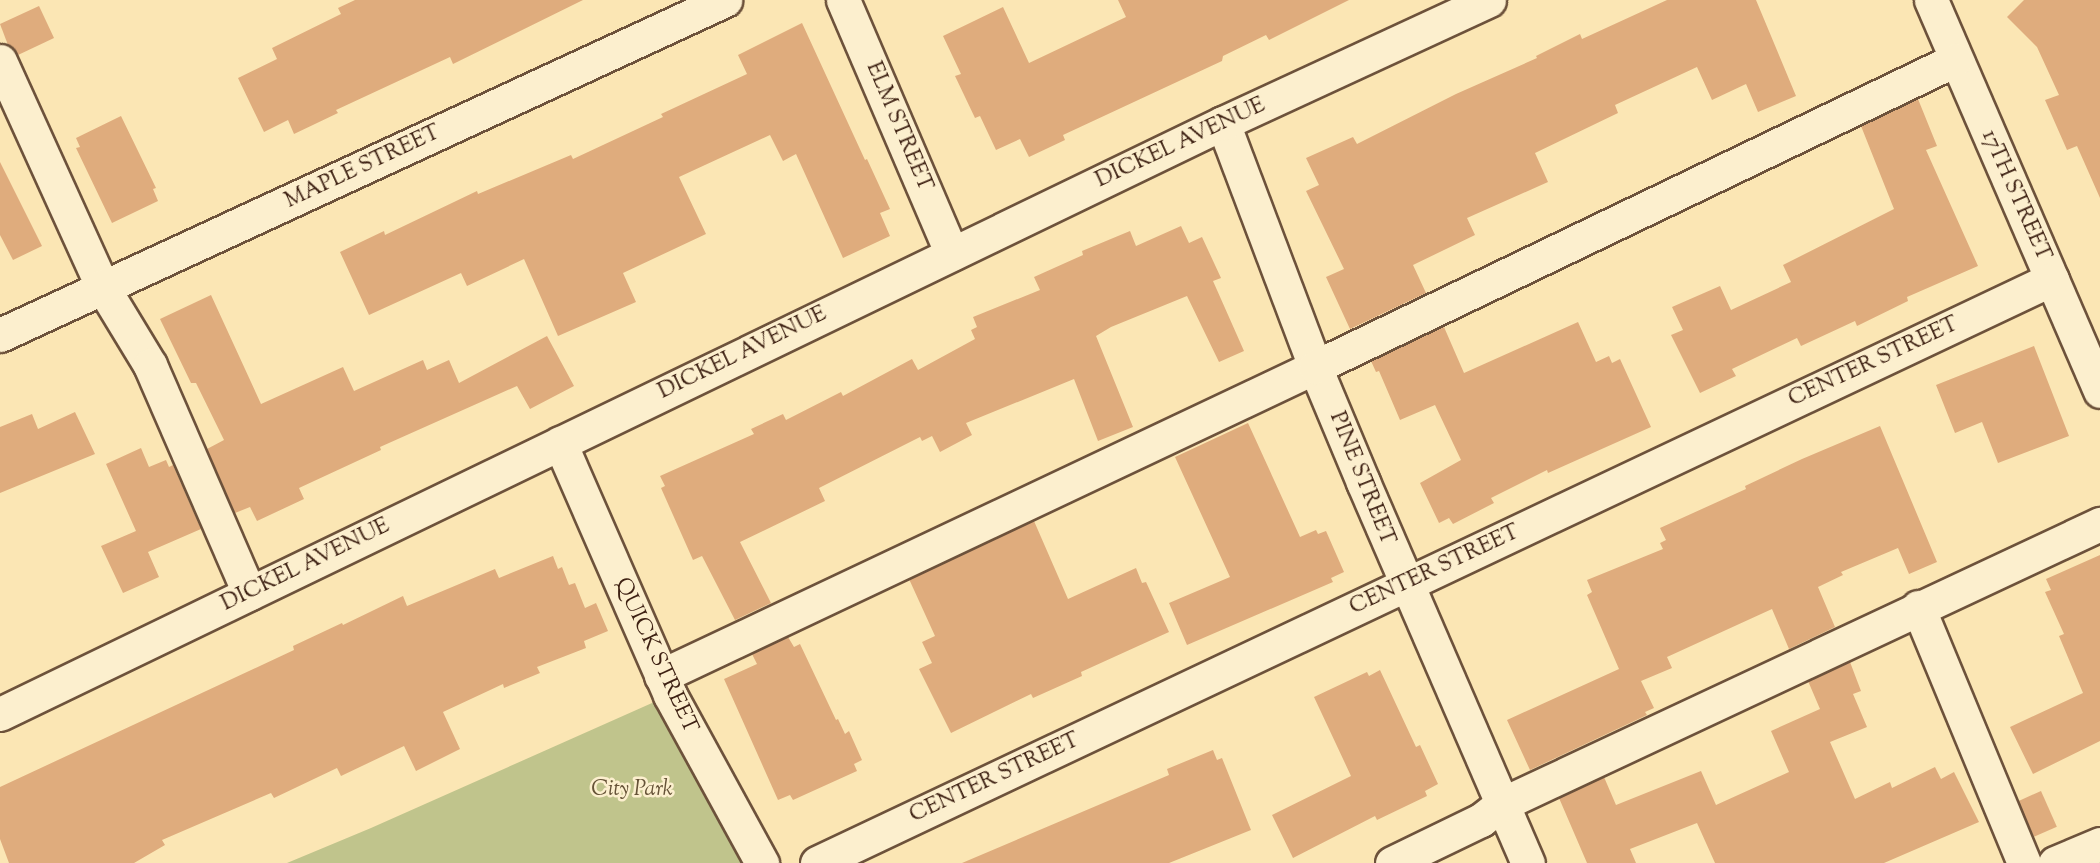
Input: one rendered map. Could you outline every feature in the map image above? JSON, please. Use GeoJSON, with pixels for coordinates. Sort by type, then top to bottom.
{"type":"FeatureCollection","features":[{"type":"Feature","properties":{"kind":"street","name":"MAPLE STREET"},"geometry":{"type":"LineString","coordinates":[[0,335],[725,0]]}},
{"type":"Feature","properties":{"kind":"street","name":"ELM STREET"},"geometry":{"type":"LineString","coordinates":[[843,0],[952,254]]}},
{"type":"Feature","properties":{"kind":"street","name":"DICKEL AVENUE"},"geometry":{"type":"LineString","coordinates":[[0,714],[1223,123],[1489,0]]}},
{"type":"Feature","properties":{"kind":"street","name":"17TH STREET"},"geometry":{"type":"LineString","coordinates":[[1930,0],[2100,391]]}},
{"type":"Feature","properties":{"kind":"street"},"geometry":{"type":"LineString","coordinates":[[661,676],[1315,367],[1955,60]]}},
{"type":"Feature","properties":{"kind":"street"},"geometry":{"type":"LineString","coordinates":[[0,61],[102,286],[150,365],[249,593]]}},
{"type":"Feature","properties":{"kind":"street","name":"PINE STREET"},"geometry":{"type":"LineString","coordinates":[[1223,123],[1315,367],[1405,585],[1500,805],[1528,863]]}},
{"type":"Feature","properties":{"kind":"street","name":"CENTER STREET"},"geometry":{"type":"LineString","coordinates":[[818,863],[2052,279]]}},
{"type":"Feature","properties":{"kind":"street","name":"QUICK STREET"},"geometry":{"type":"LineString","coordinates":[[560,443],[661,676],[762,863]]}},
{"type":"Feature","properties":{"kind":"street"},"geometry":{"type":"LineString","coordinates":[[1392,863],[1481,820],[1500,805],[2100,524]]}},
{"type":"Feature","properties":{"kind":"street"},"geometry":{"type":"LineString","coordinates":[[1918,608],[2025,863]]}},
{"type":"Feature","properties":{"kind":"street"},"geometry":{"type":"LineString","coordinates":[[2055,863],[2100,844]]}},
{"type":"Feature","properties":{"kind":"green space","name":"City Park"},"geometry":{"type":"Polygon","coordinates":[[[670,695],[742,863],[287,863],[371,828],[670,695]]]}},
{"type":"Feature","properties":{"kind":"building"},"geometry":{"type":"Polygon","coordinates":[[[355,0],[583,0],[453,64],[450,57],[336,110],[338,113],[294,134],[288,120],[264,132],[238,78],[277,59],[272,48],[341,14],[338,8],[355,0]]]}},
{"type":"Feature","properties":{"kind":"building"},"geometry":{"type":"Polygon","coordinates":[[[1118,0],[1349,0],[1269,40],[1266,35],[1223,56],[1222,61],[1063,135],[1065,140],[1029,157],[1020,139],[996,150],[980,116],[975,118],[955,76],[961,74],[943,36],[1003,7],[1029,63],[1126,17],[1118,0]]]}},
{"type":"Feature","properties":{"kind":"building"},"geometry":{"type":"Polygon","coordinates":[[[1667,0],[1756,0],[1796,96],[1758,112],[1746,84],[1712,100],[1697,67],[1615,105],[1618,113],[1535,153],[1548,182],[1467,218],[1475,235],[1413,265],[1426,293],[1350,329],[1326,277],[1344,269],[1306,191],[1319,185],[1306,158],[1353,137],[1357,144],[1456,94],[1537,58],[1536,56],[1580,34],[1582,39],[1667,0]]]}},
{"type":"Feature","properties":{"kind":"building"},"geometry":{"type":"Polygon","coordinates":[[[2024,0],[2100,0],[2100,198],[2077,146],[2067,150],[2045,100],[2059,95],[2037,47],[2007,17],[2024,0]]]}},
{"type":"Feature","properties":{"kind":"building"},"geometry":{"type":"Polygon","coordinates":[[[39,6],[54,38],[18,55],[8,45],[0,24],[39,6]]]}},
{"type":"Feature","properties":{"kind":"building"},"geometry":{"type":"Polygon","coordinates":[[[802,23],[890,209],[880,213],[890,236],[843,258],[796,154],[783,161],[770,135],[679,177],[706,234],[623,273],[636,302],[558,336],[524,259],[467,286],[461,273],[369,315],[340,252],[384,231],[385,235],[477,191],[478,194],[571,155],[573,159],[663,117],[661,114],[747,74],[738,55],[802,23]]]}},
{"type":"Feature","properties":{"kind":"building"},"geometry":{"type":"Polygon","coordinates":[[[1918,99],[1937,146],[1926,150],[1978,266],[1907,297],[1908,301],[1857,326],[1855,321],[1801,346],[1797,338],[1732,369],[1736,376],[1700,393],[1671,335],[1683,330],[1672,307],[1720,286],[1731,310],[1791,282],[1783,265],[1894,209],[1861,126],[1918,99]]]}},
{"type":"Feature","properties":{"kind":"building"},"geometry":{"type":"Polygon","coordinates":[[[121,116],[156,188],[153,189],[158,201],[112,223],[76,148],[80,147],[76,138],[121,116]]]}},
{"type":"Feature","properties":{"kind":"building"},"geometry":{"type":"Polygon","coordinates":[[[0,162],[42,246],[13,260],[0,235],[0,162]]]}},
{"type":"Feature","properties":{"kind":"building"},"geometry":{"type":"Polygon","coordinates":[[[1181,226],[1189,243],[1202,237],[1221,278],[1213,281],[1244,351],[1219,362],[1187,296],[1111,327],[1096,336],[1133,427],[1098,441],[1074,379],[966,423],[972,435],[940,452],[932,436],[922,441],[920,437],[819,488],[825,501],[740,542],[771,603],[735,620],[702,556],[693,560],[661,488],[665,486],[660,476],[754,434],[751,429],[783,414],[786,420],[841,392],[843,396],[912,359],[918,370],[975,339],[971,330],[977,327],[973,317],[1040,290],[1034,277],[1083,255],[1082,251],[1130,231],[1136,246],[1181,226]]]}},
{"type":"Feature","properties":{"kind":"building"},"geometry":{"type":"Polygon","coordinates":[[[211,295],[261,404],[343,367],[354,391],[423,360],[427,370],[449,360],[459,383],[547,336],[574,386],[530,409],[517,386],[380,447],[381,450],[299,488],[304,499],[257,521],[250,507],[235,513],[207,449],[224,440],[196,383],[191,383],[160,319],[211,295]]]}},
{"type":"Feature","properties":{"kind":"building"},"geometry":{"type":"Polygon","coordinates":[[[1578,322],[1596,362],[1609,356],[1612,363],[1620,359],[1651,427],[1548,473],[1547,470],[1491,498],[1494,503],[1453,524],[1449,518],[1439,523],[1420,483],[1461,460],[1435,405],[1400,420],[1379,371],[1376,372],[1371,361],[1444,327],[1464,373],[1578,322]]]}},
{"type":"Feature","properties":{"kind":"building"},"geometry":{"type":"Polygon","coordinates":[[[2034,346],[2069,436],[1998,463],[1982,422],[1955,433],[1936,385],[2034,346]]]}},
{"type":"Feature","properties":{"kind":"building"},"geometry":{"type":"Polygon","coordinates":[[[75,412],[95,454],[0,493],[0,427],[32,414],[38,429],[75,412]]]}},
{"type":"Feature","properties":{"kind":"building"},"geometry":{"type":"Polygon","coordinates":[[[1248,423],[1300,537],[1316,530],[1318,534],[1326,531],[1344,572],[1331,578],[1333,582],[1187,645],[1169,603],[1230,577],[1175,457],[1248,423]]]}},
{"type":"Feature","properties":{"kind":"building"},"geometry":{"type":"Polygon","coordinates":[[[1880,426],[1937,562],[1909,574],[1898,548],[1841,572],[1843,575],[1818,587],[1835,627],[1789,649],[1772,609],[1667,657],[1672,668],[1641,681],[1654,708],[1645,712],[1647,715],[1530,770],[1507,720],[1619,669],[1587,595],[1592,592],[1587,580],[1663,549],[1660,543],[1666,540],[1660,528],[1746,489],[1745,486],[1802,459],[1880,426]]]}},
{"type":"Feature","properties":{"kind":"building"},"geometry":{"type":"Polygon","coordinates":[[[141,448],[149,467],[166,460],[169,467],[173,465],[201,529],[148,552],[159,577],[123,593],[101,546],[136,531],[106,464],[141,448]]]}},
{"type":"Feature","properties":{"kind":"building"},"geometry":{"type":"Polygon","coordinates":[[[1034,521],[1068,599],[1136,568],[1142,583],[1146,582],[1169,632],[1081,672],[1082,676],[1033,698],[1031,694],[951,733],[919,669],[932,663],[922,642],[935,636],[909,579],[1034,521]]]}},
{"type":"Feature","properties":{"kind":"building"},"geometry":{"type":"Polygon","coordinates":[[[2100,555],[2100,741],[2033,774],[2010,727],[2083,693],[2059,636],[2064,634],[2045,592],[2051,590],[2046,579],[2100,555]]]}},
{"type":"Feature","properties":{"kind":"building"},"geometry":{"type":"Polygon","coordinates":[[[553,556],[558,569],[562,567],[569,585],[575,583],[585,608],[596,603],[608,631],[584,641],[586,648],[537,667],[540,673],[504,688],[503,684],[443,712],[460,749],[416,771],[404,746],[341,776],[337,768],[274,798],[271,793],[162,840],[165,845],[134,863],[9,863],[0,839],[0,787],[294,650],[293,646],[403,596],[407,606],[495,569],[499,578],[553,556]]]}},
{"type":"Feature","properties":{"kind":"building"},"geometry":{"type":"Polygon","coordinates":[[[788,637],[794,647],[800,644],[836,720],[838,719],[845,734],[849,731],[862,760],[854,764],[857,771],[793,800],[790,795],[778,800],[724,679],[757,664],[752,654],[788,637]]]}},
{"type":"Feature","properties":{"kind":"building"},"geometry":{"type":"Polygon","coordinates":[[[1850,662],[1861,691],[1853,694],[1867,727],[1830,742],[1855,799],[1890,782],[1892,788],[1935,767],[1941,779],[1954,772],[1979,822],[1884,863],[1715,863],[1697,823],[1630,849],[1636,863],[1587,863],[1559,798],[1604,777],[1616,805],[1701,771],[1716,805],[1789,772],[1771,731],[1820,709],[1808,681],[1850,662]]]}},
{"type":"Feature","properties":{"kind":"building"},"geometry":{"type":"Polygon","coordinates":[[[1380,670],[1416,747],[1420,745],[1438,784],[1425,791],[1427,796],[1377,820],[1375,816],[1293,858],[1272,815],[1351,776],[1314,697],[1367,672],[1369,676],[1380,670]]]}},
{"type":"Feature","properties":{"kind":"building"},"geometry":{"type":"Polygon","coordinates":[[[1213,750],[1217,760],[1222,758],[1251,830],[1169,863],[962,863],[1169,775],[1167,769],[1213,750]]]}},
{"type":"Feature","properties":{"kind":"building"},"geometry":{"type":"Polygon","coordinates":[[[2041,791],[2057,827],[2034,837],[2018,801],[2041,791]]]}}]}
